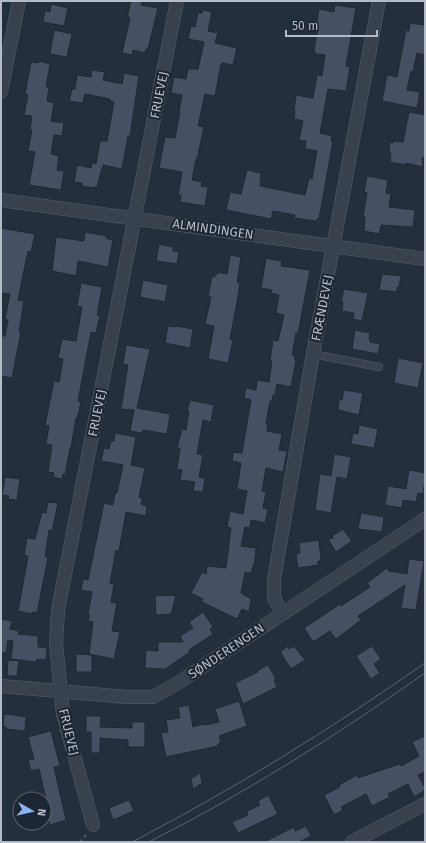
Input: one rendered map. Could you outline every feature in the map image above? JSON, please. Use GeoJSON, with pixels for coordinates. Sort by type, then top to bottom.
{"type":"FeatureCollection","features":[{"type":"Feature","properties":{"kind":"street"},"geometry":{"type":"LineString","coordinates":[[1,92],[19,1]]}},
{"type":"Feature","properties":{"kind":"street","name":"FRUEVEJ"},"geometry":{"type":"LineString","coordinates":[[93,825],[63,714],[56,643],[58,610],[177,1]]}},
{"type":"Feature","properties":{"kind":"street","name":"FRÆNDEVEJ"},"geometry":{"type":"LineString","coordinates":[[282,613],[274,598],[274,579],[313,354],[379,1]]}},
{"type":"Feature","properties":{"kind":"street","name":"ALMINDINGEN"},"geometry":{"type":"LineString","coordinates":[[1,200],[425,258]]}},
{"type":"Feature","properties":{"kind":"street","name":"SØNDERENGEN"},"geometry":{"type":"LineString","coordinates":[[1,686],[126,697],[153,697],[178,683],[425,519]]}},
{"type":"Feature","properties":{"kind":"street"},"geometry":{"type":"LineString","coordinates":[[359,840],[425,804]]}},
{"type":"Feature","properties":{"kind":"lane"},"geometry":{"type":"LineString","coordinates":[[313,354],[379,367]]}},
{"type":"Feature","properties":{"kind":"building"},"geometry":{"type":"Polygon","coordinates":[[[131,1],[142,1],[141,5],[158,8],[148,49],[146,49],[145,53],[133,50],[132,55],[122,53],[130,18],[128,18],[128,13],[131,1]]]}},
{"type":"Feature","properties":{"kind":"building"},"geometry":{"type":"Polygon","coordinates":[[[51,4],[68,8],[64,26],[43,22],[45,11],[50,12],[51,4]]]}},
{"type":"Feature","properties":{"kind":"building"},"geometry":{"type":"Polygon","coordinates":[[[335,5],[356,8],[346,66],[350,67],[346,91],[328,89],[320,133],[332,136],[331,141],[333,141],[319,219],[316,221],[294,218],[295,215],[273,211],[271,219],[226,210],[230,192],[241,194],[247,170],[261,173],[260,186],[305,195],[309,178],[312,179],[317,151],[305,149],[306,141],[299,140],[303,121],[294,119],[296,95],[313,98],[317,75],[322,76],[325,55],[316,54],[314,50],[319,9],[334,12],[335,5]]]}},
{"type":"Feature","properties":{"kind":"building"},"geometry":{"type":"Polygon","coordinates":[[[203,10],[212,12],[208,31],[218,33],[215,43],[237,48],[233,65],[221,64],[215,96],[205,94],[198,126],[204,127],[192,180],[202,182],[201,186],[208,187],[205,206],[180,202],[181,195],[178,195],[182,172],[159,168],[165,137],[175,138],[180,112],[182,95],[171,93],[174,77],[186,79],[188,69],[198,69],[204,42],[188,39],[191,26],[195,27],[198,13],[202,13],[203,10]]]}},
{"type":"Feature","properties":{"kind":"building"},"geometry":{"type":"Polygon","coordinates":[[[410,23],[425,25],[425,55],[417,53],[407,90],[420,92],[417,108],[382,101],[387,75],[397,77],[406,30],[409,31],[410,23]]]}},
{"type":"Feature","properties":{"kind":"building"},"geometry":{"type":"Polygon","coordinates":[[[54,30],[72,34],[67,57],[50,54],[54,30]]]}},
{"type":"Feature","properties":{"kind":"building"},"geometry":{"type":"Polygon","coordinates":[[[39,61],[50,64],[46,87],[49,87],[47,101],[54,103],[51,121],[64,123],[62,136],[54,135],[51,154],[59,156],[57,170],[64,171],[61,190],[29,185],[35,152],[28,151],[32,130],[30,130],[32,116],[24,115],[28,95],[25,94],[31,62],[38,63],[39,61]]]}},
{"type":"Feature","properties":{"kind":"building"},"geometry":{"type":"Polygon","coordinates":[[[92,70],[105,72],[103,80],[122,84],[124,73],[139,76],[130,136],[128,136],[122,169],[103,165],[97,187],[93,188],[82,186],[82,183],[74,182],[77,165],[91,168],[92,163],[96,164],[100,141],[107,141],[114,102],[110,101],[110,99],[85,94],[83,103],[69,101],[72,89],[75,89],[77,75],[91,77],[92,70]]]}},
{"type":"Feature","properties":{"kind":"building"},"geometry":{"type":"Polygon","coordinates":[[[409,112],[425,115],[425,158],[422,157],[423,167],[406,163],[406,165],[390,162],[390,142],[403,142],[409,112]]]}},
{"type":"Feature","properties":{"kind":"building"},"geometry":{"type":"Polygon","coordinates":[[[367,176],[388,180],[386,193],[391,194],[389,207],[415,210],[413,227],[381,225],[379,234],[364,231],[365,217],[363,217],[367,193],[364,192],[367,176]]]}},
{"type":"Feature","properties":{"kind":"building"},"geometry":{"type":"Polygon","coordinates":[[[1,228],[35,234],[31,252],[28,251],[18,300],[24,301],[19,332],[21,332],[12,378],[1,376],[1,336],[5,336],[8,320],[5,319],[10,294],[1,293],[1,228]]]}},
{"type":"Feature","properties":{"kind":"building"},"geometry":{"type":"Polygon","coordinates":[[[85,232],[107,236],[106,238],[113,240],[108,267],[78,261],[76,276],[52,271],[56,237],[84,241],[85,232]]]}},
{"type":"Feature","properties":{"kind":"building"},"geometry":{"type":"Polygon","coordinates":[[[159,244],[173,247],[173,251],[179,252],[177,264],[156,261],[159,244]]]}},
{"type":"Feature","properties":{"kind":"building"},"geometry":{"type":"Polygon","coordinates":[[[230,255],[241,257],[237,282],[240,282],[230,339],[233,340],[228,363],[208,359],[214,326],[205,324],[211,297],[208,297],[212,276],[215,277],[217,272],[227,274],[230,255]]]}},
{"type":"Feature","properties":{"kind":"building"},"geometry":{"type":"Polygon","coordinates":[[[266,258],[282,261],[281,266],[310,270],[298,334],[296,333],[292,355],[295,355],[294,359],[296,360],[291,387],[277,384],[275,395],[273,395],[272,401],[270,401],[266,424],[268,424],[267,431],[282,434],[279,450],[287,451],[283,472],[266,468],[262,491],[266,492],[263,508],[268,509],[265,523],[251,520],[250,528],[245,527],[241,546],[256,548],[255,560],[251,573],[245,572],[241,593],[251,599],[249,612],[242,609],[237,619],[202,602],[203,599],[191,593],[202,572],[206,574],[207,566],[226,568],[231,528],[227,527],[230,511],[243,514],[247,491],[237,489],[241,463],[232,461],[233,452],[242,453],[251,400],[244,398],[246,388],[256,390],[257,380],[269,382],[273,340],[278,341],[284,315],[276,313],[279,295],[271,293],[272,290],[261,288],[266,258]]]}},
{"type":"Feature","properties":{"kind":"building"},"geometry":{"type":"Polygon","coordinates":[[[382,274],[401,276],[399,287],[397,287],[397,292],[379,290],[382,274]]]}},
{"type":"Feature","properties":{"kind":"building"},"geometry":{"type":"Polygon","coordinates":[[[143,280],[168,285],[165,302],[140,297],[143,280]]]}},
{"type":"Feature","properties":{"kind":"building"},"geometry":{"type":"Polygon","coordinates":[[[81,283],[102,287],[97,315],[100,315],[96,333],[91,332],[78,401],[81,402],[77,419],[76,418],[65,475],[63,474],[62,479],[53,477],[54,473],[48,472],[52,445],[46,444],[49,426],[45,425],[54,381],[59,382],[63,359],[58,358],[62,339],[76,341],[82,307],[77,306],[81,283]]]}},
{"type":"Feature","properties":{"kind":"building"},"geometry":{"type":"Polygon","coordinates":[[[344,289],[368,293],[362,321],[353,319],[354,313],[342,311],[343,302],[341,302],[344,289]]]}},
{"type":"Feature","properties":{"kind":"building"},"geometry":{"type":"Polygon","coordinates":[[[168,326],[193,329],[190,348],[165,343],[168,326]]]}},
{"type":"Feature","properties":{"kind":"building"},"geometry":{"type":"Polygon","coordinates":[[[355,330],[370,333],[370,342],[380,344],[378,354],[352,349],[355,330]]]}},
{"type":"Feature","properties":{"kind":"building"},"geometry":{"type":"Polygon","coordinates":[[[126,345],[150,349],[137,408],[170,414],[167,434],[143,430],[142,433],[130,431],[134,410],[121,409],[128,365],[123,364],[126,345]]]}},
{"type":"Feature","properties":{"kind":"building"},"geometry":{"type":"Polygon","coordinates":[[[398,358],[423,363],[418,388],[394,383],[398,358]]]}},
{"type":"Feature","properties":{"kind":"building"},"geometry":{"type":"Polygon","coordinates":[[[344,390],[363,393],[359,415],[338,410],[339,400],[342,400],[344,390]]]}},
{"type":"Feature","properties":{"kind":"building"},"geometry":{"type":"Polygon","coordinates":[[[190,400],[214,405],[211,422],[203,420],[197,454],[203,455],[199,477],[205,478],[203,492],[193,491],[195,482],[180,480],[182,470],[177,469],[180,448],[177,448],[182,429],[186,430],[189,411],[187,411],[190,400]]]}},
{"type":"Feature","properties":{"kind":"building"},"geometry":{"type":"Polygon","coordinates":[[[359,425],[378,429],[374,448],[351,444],[353,433],[358,434],[359,425]]]}},
{"type":"Feature","properties":{"kind":"building"},"geometry":{"type":"Polygon","coordinates":[[[115,433],[136,437],[131,465],[145,468],[139,497],[142,498],[141,504],[147,506],[146,516],[126,512],[119,551],[116,550],[110,583],[114,584],[111,602],[117,603],[112,631],[120,632],[114,659],[89,654],[93,622],[88,621],[90,615],[88,614],[92,592],[81,590],[83,579],[88,580],[104,503],[113,505],[115,493],[117,493],[123,465],[101,461],[104,448],[109,449],[111,441],[114,441],[115,433]]]}},
{"type":"Feature","properties":{"kind":"building"},"geometry":{"type":"Polygon","coordinates":[[[334,454],[351,457],[347,479],[337,477],[331,513],[315,510],[320,474],[331,476],[334,454]]]}},
{"type":"Feature","properties":{"kind":"building"},"geometry":{"type":"Polygon","coordinates":[[[409,470],[425,473],[425,486],[423,494],[418,493],[416,502],[403,500],[402,508],[385,505],[388,486],[406,489],[409,470]]]}},
{"type":"Feature","properties":{"kind":"building"},"geometry":{"type":"Polygon","coordinates":[[[5,477],[20,479],[17,500],[8,499],[9,496],[2,495],[5,477]]]}},
{"type":"Feature","properties":{"kind":"building"},"geometry":{"type":"Polygon","coordinates":[[[48,502],[58,503],[52,531],[49,530],[45,557],[48,558],[37,613],[32,612],[32,614],[18,611],[28,556],[24,555],[27,538],[35,539],[42,512],[46,513],[48,502]]]}},
{"type":"Feature","properties":{"kind":"building"},"geometry":{"type":"Polygon","coordinates":[[[361,513],[384,517],[382,532],[358,529],[361,513]]]}},
{"type":"Feature","properties":{"kind":"building"},"geometry":{"type":"Polygon","coordinates":[[[343,529],[352,541],[336,552],[328,539],[333,538],[332,536],[343,529]]]}},
{"type":"Feature","properties":{"kind":"building"},"geometry":{"type":"Polygon","coordinates":[[[319,540],[321,561],[318,561],[318,565],[298,568],[296,554],[300,553],[299,543],[319,540]]]}},
{"type":"Feature","properties":{"kind":"building"},"geometry":{"type":"Polygon","coordinates":[[[409,559],[424,561],[416,610],[401,608],[405,585],[358,616],[361,620],[336,639],[330,631],[313,642],[304,628],[340,604],[341,606],[370,587],[367,583],[387,568],[389,571],[407,574],[409,559]]]}},
{"type":"Feature","properties":{"kind":"building"},"geometry":{"type":"Polygon","coordinates":[[[176,595],[171,614],[156,615],[155,596],[176,595]]]}},
{"type":"Feature","properties":{"kind":"building"},"geometry":{"type":"Polygon","coordinates":[[[203,612],[213,627],[210,629],[213,634],[189,650],[190,652],[165,669],[145,668],[146,650],[158,651],[158,642],[183,642],[180,636],[193,628],[189,622],[203,612]]]}},
{"type":"Feature","properties":{"kind":"building"},"geometry":{"type":"Polygon","coordinates":[[[1,619],[12,621],[10,629],[19,631],[18,634],[38,636],[38,647],[47,648],[46,660],[37,659],[36,662],[11,659],[13,641],[8,640],[6,653],[1,652],[1,619]]]}},
{"type":"Feature","properties":{"kind":"building"},"geometry":{"type":"Polygon","coordinates":[[[288,646],[289,649],[294,646],[305,660],[291,669],[280,652],[288,646]]]}},
{"type":"Feature","properties":{"kind":"building"},"geometry":{"type":"Polygon","coordinates":[[[372,646],[381,659],[374,664],[380,673],[371,679],[356,656],[372,646]]]}},
{"type":"Feature","properties":{"kind":"building"},"geometry":{"type":"Polygon","coordinates":[[[76,654],[92,655],[92,672],[76,672],[76,654]]]}},
{"type":"Feature","properties":{"kind":"building"},"geometry":{"type":"Polygon","coordinates":[[[8,660],[19,661],[17,676],[7,676],[8,660]]]}},
{"type":"Feature","properties":{"kind":"building"},"geometry":{"type":"Polygon","coordinates":[[[268,665],[276,679],[274,680],[277,687],[243,704],[235,683],[258,672],[257,671],[268,665]]]}},
{"type":"Feature","properties":{"kind":"building"},"geometry":{"type":"Polygon","coordinates":[[[239,701],[247,726],[219,736],[221,743],[218,744],[218,746],[166,757],[161,733],[168,732],[166,720],[180,718],[178,707],[189,705],[193,727],[219,722],[215,709],[239,701]]]}},
{"type":"Feature","properties":{"kind":"building"},"geometry":{"type":"Polygon","coordinates":[[[8,714],[26,717],[25,731],[6,729],[6,727],[3,727],[4,715],[8,714]]]}},
{"type":"Feature","properties":{"kind":"building"},"geometry":{"type":"Polygon","coordinates":[[[86,716],[101,716],[100,727],[132,728],[132,722],[145,722],[145,747],[128,747],[128,740],[100,738],[100,753],[91,753],[91,732],[86,732],[86,716]]]}},
{"type":"Feature","properties":{"kind":"building"},"geometry":{"type":"Polygon","coordinates":[[[51,731],[60,766],[54,767],[66,820],[52,824],[52,791],[44,791],[39,769],[31,771],[28,760],[34,759],[28,737],[51,731]]]}},
{"type":"Feature","properties":{"kind":"building"},"geometry":{"type":"Polygon","coordinates":[[[425,736],[425,772],[418,775],[425,790],[414,797],[408,784],[388,794],[390,797],[372,806],[366,794],[341,807],[343,810],[334,815],[324,795],[340,787],[339,785],[357,775],[358,778],[400,764],[401,766],[419,756],[412,742],[425,736]]]}},
{"type":"Feature","properties":{"kind":"building"},"geometry":{"type":"Polygon","coordinates":[[[200,773],[202,783],[193,789],[191,779],[200,773]]]}},
{"type":"Feature","properties":{"kind":"building"},"geometry":{"type":"Polygon","coordinates":[[[268,795],[278,814],[238,833],[232,822],[248,815],[246,812],[260,805],[258,801],[268,795]]]}},
{"type":"Feature","properties":{"kind":"building"},"geometry":{"type":"Polygon","coordinates":[[[129,800],[134,811],[113,820],[109,808],[129,800]]]}},
{"type":"Feature","properties":{"kind":"building"},"geometry":{"type":"Polygon","coordinates":[[[306,826],[311,836],[299,842],[264,842],[294,827],[295,831],[306,826]]]}},
{"type":"Feature","properties":{"kind":"tram line"},"geometry":{"type":"LineString","coordinates":[[132,842],[208,801],[282,757],[318,735],[425,663]]}},
{"type":"Feature","properties":{"kind":"tram line"},"geometry":{"type":"LineString","coordinates":[[149,842],[221,804],[325,741],[425,673]]}}]}
